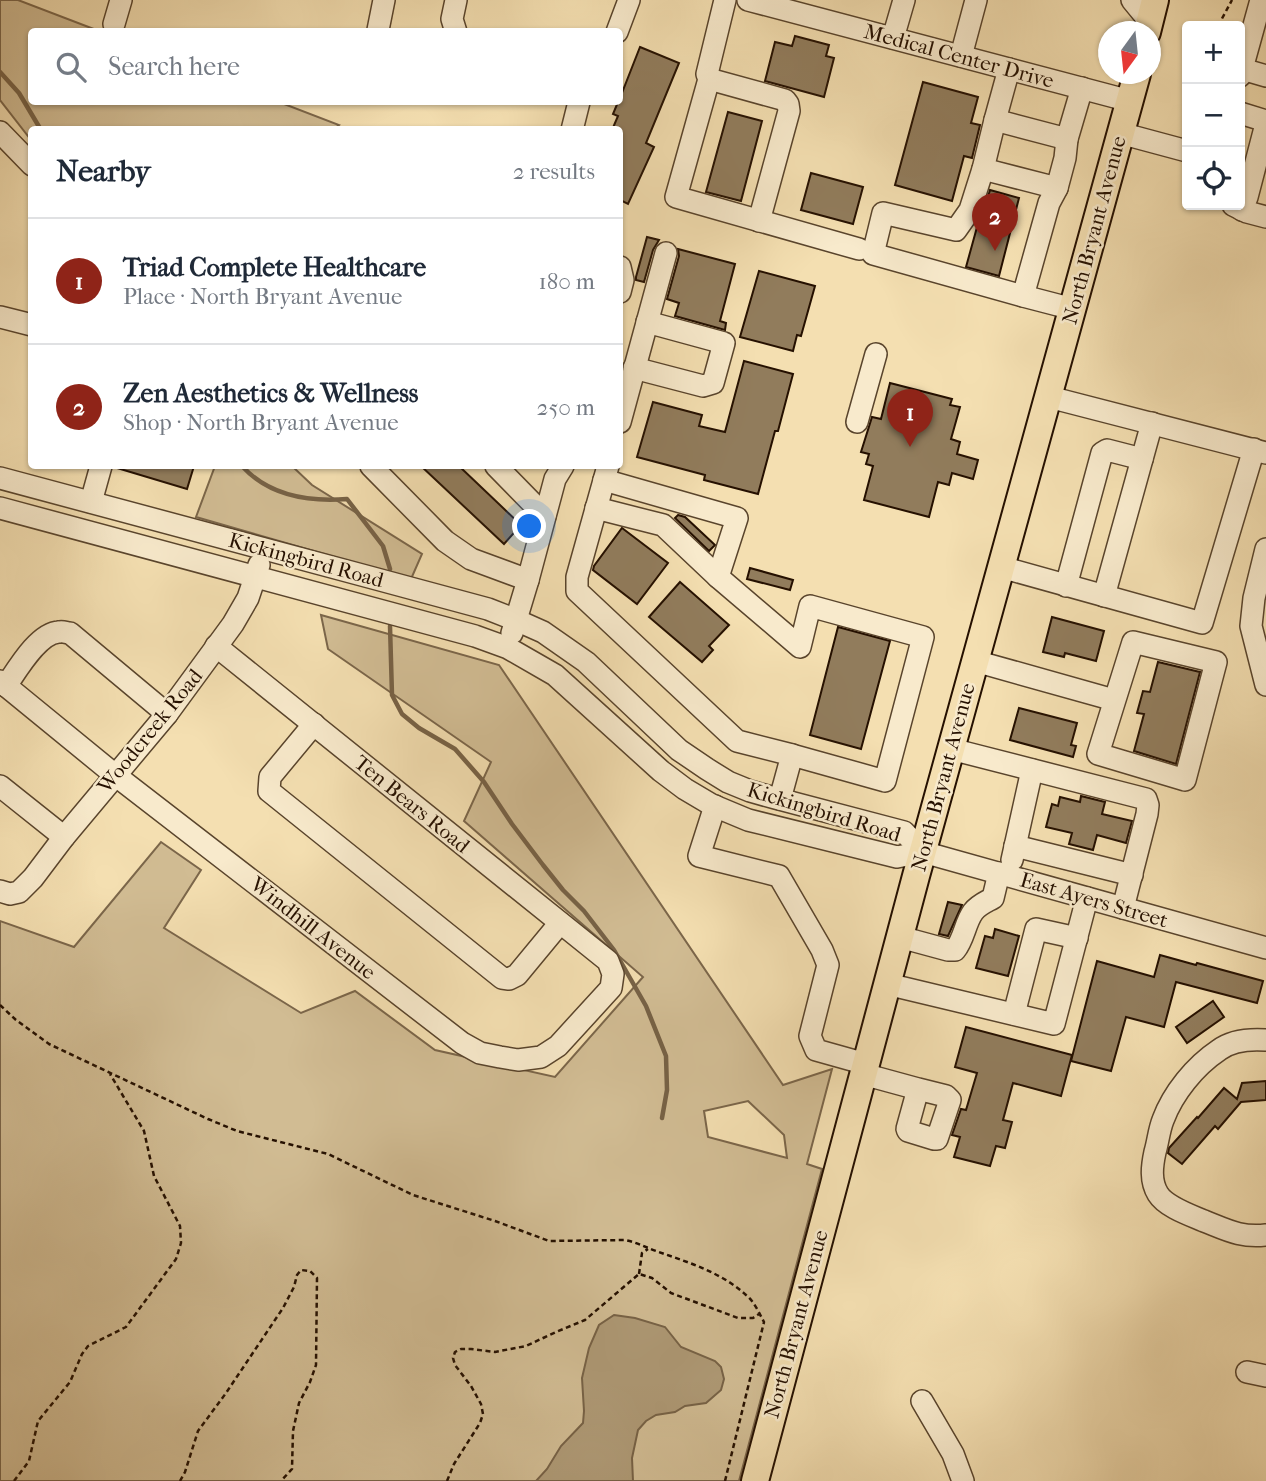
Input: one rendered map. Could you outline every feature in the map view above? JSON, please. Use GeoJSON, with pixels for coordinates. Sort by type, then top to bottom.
{"type":"FeatureCollection","features":[{"type":"Feature","properties":{"kind":"main road","name":"North Bryant Avenue"},"geometry":{"type":"LineString","coordinates":[[755,1481],[887,984],[1134,84]]}},
{"type":"Feature","properties":{"kind":"street"},"geometry":{"type":"LineString","coordinates":[[114,24],[121,0]]}},
{"type":"Feature","properties":{"kind":"street"},"geometry":{"type":"LineString","coordinates":[[379,28],[384,0]]}},
{"type":"Feature","properties":{"kind":"street"},"geometry":{"type":"LineString","coordinates":[[455,28],[452,19],[457,0]]}},
{"type":"Feature","properties":{"kind":"street"},"geometry":{"type":"LineString","coordinates":[[618,28],[629,0]]}},
{"type":"Feature","properties":{"kind":"street"},"geometry":{"type":"LineString","coordinates":[[725,0],[707,74],[709,79],[676,197],[859,249]]}},
{"type":"Feature","properties":{"kind":"street","name":"Medical Center Drive"},"geometry":{"type":"LineString","coordinates":[[748,0],[1130,101]]}},
{"type":"Feature","properties":{"kind":"street"},"geometry":{"type":"LineString","coordinates":[[893,38],[904,0]]}},
{"type":"Feature","properties":{"kind":"street"},"geometry":{"type":"LineString","coordinates":[[961,56],[976,0]]}},
{"type":"Feature","properties":{"kind":"street"},"geometry":{"type":"LineString","coordinates":[[1132,0],[1151,18]]}},
{"type":"Feature","properties":{"kind":"street"},"geometry":{"type":"LineString","coordinates":[[1245,58],[1261,0]]}},
{"type":"Feature","properties":{"kind":"street"},"geometry":{"type":"LineString","coordinates":[[1009,69],[971,210],[956,230],[883,213],[873,254],[1073,309]]}},
{"type":"Feature","properties":{"kind":"street"},"geometry":{"type":"LineString","coordinates":[[1245,73],[1266,76]]}},
{"type":"Feature","properties":{"kind":"street"},"geometry":{"type":"LineString","coordinates":[[709,79],[785,100],[788,104],[789,111],[759,221]]}},
{"type":"Feature","properties":{"kind":"street"},"geometry":{"type":"LineString","coordinates":[[1023,296],[1049,202],[1057,188],[1067,139],[1082,88]]}},
{"type":"Feature","properties":{"kind":"street"},"geometry":{"type":"LineString","coordinates":[[573,126],[578,105]]}},
{"type":"Feature","properties":{"kind":"street"},"geometry":{"type":"LineString","coordinates":[[1245,115],[1266,122],[1245,199]]}},
{"type":"Feature","properties":{"kind":"street"},"geometry":{"type":"LineString","coordinates":[[995,120],[1067,139]]}},
{"type":"Feature","properties":{"kind":"street"},"geometry":{"type":"LineString","coordinates":[[0,132],[28,161]]}},
{"type":"Feature","properties":{"kind":"street"},"geometry":{"type":"LineString","coordinates":[[1120,133],[1182,150]]}},
{"type":"Feature","properties":{"kind":"street"},"geometry":{"type":"LineString","coordinates":[[983,169],[1057,188]]}},
{"type":"Feature","properties":{"kind":"street"},"geometry":{"type":"LineString","coordinates":[[1245,210],[1266,217]]}},
{"type":"Feature","properties":{"kind":"street"},"geometry":{"type":"LineString","coordinates":[[623,410],[666,253]]}},
{"type":"Feature","properties":{"kind":"street"},"geometry":{"type":"LineString","coordinates":[[0,317],[28,324]]}},
{"type":"Feature","properties":{"kind":"street"},"geometry":{"type":"LineString","coordinates":[[634,368],[703,386],[713,383],[724,343],[647,322]]}},
{"type":"Feature","properties":{"kind":"street"},"geometry":{"type":"LineString","coordinates":[[857,422],[876,354]]}},
{"type":"Feature","properties":{"kind":"street"},"geometry":{"type":"LineString","coordinates":[[1001,566],[1202,623],[1260,451],[1049,397]]}},
{"type":"Feature","properties":{"kind":"street"},"geometry":{"type":"LineString","coordinates":[[1104,596],[1152,423]]}},
{"type":"Feature","properties":{"kind":"street"},"geometry":{"type":"LineString","coordinates":[[1066,586],[1102,453],[1107,450],[1142,458]]}},
{"type":"Feature","properties":{"kind":"street"},"geometry":{"type":"LineString","coordinates":[[91,502],[100,469]]}},
{"type":"Feature","properties":{"kind":"street"},"geometry":{"type":"LineString","coordinates":[[374,469],[445,541],[471,559],[528,580]]}},
{"type":"Feature","properties":{"kind":"street"},"geometry":{"type":"LineString","coordinates":[[499,469],[545,516]]}},
{"type":"Feature","properties":{"kind":"street"},"geometry":{"type":"LineString","coordinates":[[508,648],[560,469]]}},
{"type":"Feature","properties":{"kind":"street"},"geometry":{"type":"LineString","coordinates":[[596,508],[663,525],[718,577],[800,647],[810,606],[923,637],[885,781],[737,741],[577,591],[577,577],[596,508],[606,473],[737,518],[718,577]]}},
{"type":"Feature","properties":{"kind":"street","name":"Kickingbird Road"},"geometry":{"type":"LineString","coordinates":[[0,478],[488,609],[516,620],[543,632],[586,662],[679,750],[729,782],[750,791],[904,832],[923,852]]}},
{"type":"Feature","properties":{"kind":"street"},"geometry":{"type":"LineString","coordinates":[[21,514],[28,486]]}},
{"type":"Feature","properties":{"kind":"street","name":"Kickingbird Road"},"geometry":{"type":"LineString","coordinates":[[0,508],[475,636],[508,648],[555,675],[661,771],[715,806],[748,820],[891,856],[923,852]]}},
{"type":"Feature","properties":{"kind":"street"},"geometry":{"type":"LineString","coordinates":[[123,541],[129,514]]}},
{"type":"Feature","properties":{"kind":"street","name":"Woodcreek Road"},"geometry":{"type":"LineString","coordinates":[[5,893],[19,892],[33,878],[167,714],[233,624],[248,598],[264,549]]}},
{"type":"Feature","properties":{"kind":"street"},"geometry":{"type":"LineString","coordinates":[[1265,554],[1254,598],[1251,626],[1266,685]]}},
{"type":"Feature","properties":{"kind":"street"},"geometry":{"type":"LineString","coordinates":[[3,684],[45,638],[57,631],[71,633],[167,714]]}},
{"type":"Feature","properties":{"kind":"street"},"geometry":{"type":"LineString","coordinates":[[1133,642],[1216,662],[1185,780],[1098,754],[1114,700],[1133,642]]}},
{"type":"Feature","properties":{"kind":"street","name":"Ten Bears Road"},"geometry":{"type":"LineString","coordinates":[[216,646],[608,961]]}},
{"type":"Feature","properties":{"kind":"street"},"geometry":{"type":"LineString","coordinates":[[975,661],[1114,700]]}},
{"type":"Feature","properties":{"kind":"street","name":"Windhill Avenue"},"geometry":{"type":"LineString","coordinates":[[3,684],[115,775],[462,1043],[480,1053],[518,1060],[541,1058],[558,1046],[611,988],[614,974],[608,961]]}},
{"type":"Feature","properties":{"kind":"street"},"geometry":{"type":"LineString","coordinates":[[314,724],[270,777],[269,791],[502,978],[509,979],[517,975],[560,923]]}},
{"type":"Feature","properties":{"kind":"street"},"geometry":{"type":"LineString","coordinates":[[951,749],[1146,799],[1148,805],[1124,908]]}},
{"type":"Feature","properties":{"kind":"street"},"geometry":{"type":"LineString","coordinates":[[780,799],[792,755]]}},
{"type":"Feature","properties":{"kind":"street"},"geometry":{"type":"LineString","coordinates":[[900,937],[948,950],[955,950],[959,945],[972,913],[980,904],[993,898],[1004,874],[1015,846],[1032,770]]}},
{"type":"Feature","properties":{"kind":"street"},"geometry":{"type":"LineString","coordinates":[[0,786],[64,837]]}},
{"type":"Feature","properties":{"kind":"street"},"geometry":{"type":"LineString","coordinates":[[715,806],[699,856],[779,876],[822,950],[828,965],[810,1036],[817,1050],[918,1089]]}},
{"type":"Feature","properties":{"kind":"street"},"geometry":{"type":"LineString","coordinates":[[1015,846],[1132,876]]}},
{"type":"Feature","properties":{"kind":"street","name":"East Ayers Street"},"geometry":{"type":"LineString","coordinates":[[923,852],[1266,948]]}},
{"type":"Feature","properties":{"kind":"street"},"geometry":{"type":"LineString","coordinates":[[887,984],[1054,1024],[1087,898]]}},
{"type":"Feature","properties":{"kind":"street"},"geometry":{"type":"LineString","coordinates":[[1014,1014],[1036,929],[1077,938]]}},
{"type":"Feature","properties":{"kind":"street"},"geometry":{"type":"LineString","coordinates":[[1266,1040],[1248,1039],[1221,1048],[1192,1072],[1162,1121],[1152,1164],[1153,1182],[1159,1196],[1179,1211],[1238,1234],[1251,1237],[1266,1235]]}},
{"type":"Feature","properties":{"kind":"street"},"geometry":{"type":"LineString","coordinates":[[922,1401],[953,1454],[963,1481]]}},
{"type":"Feature","properties":{"kind":"path"},"geometry":{"type":"LineString","coordinates":[[1221,21],[1232,0]]}},
{"type":"Feature","properties":{"kind":"path"},"geometry":{"type":"LineString","coordinates":[[0,1005],[49,1044],[227,1127],[328,1154],[414,1195],[549,1241],[635,1242],[726,1280],[748,1296],[764,1322],[725,1481]]}},
{"type":"Feature","properties":{"kind":"path"},"geometry":{"type":"LineString","coordinates":[[14,1481],[29,1461],[38,1422],[70,1382],[82,1354],[88,1346],[126,1327],[176,1259],[181,1243],[180,1226],[154,1177],[144,1132],[110,1074]]}},
{"type":"Feature","properties":{"kind":"path"},"geometry":{"type":"LineString","coordinates":[[447,1481],[483,1414],[481,1404],[471,1386],[455,1366],[455,1352],[471,1349],[495,1352],[526,1346],[585,1320],[639,1274],[642,1253],[649,1248]]}},
{"type":"Feature","properties":{"kind":"path"},"geometry":{"type":"LineString","coordinates":[[180,1481],[198,1431],[277,1318],[294,1287],[297,1275],[301,1270],[310,1271],[317,1278],[316,1365],[299,1403],[293,1431],[292,1469],[281,1481]]}},
{"type":"Feature","properties":{"kind":"path"},"geometry":{"type":"LineString","coordinates":[[639,1274],[652,1278],[671,1293],[738,1318],[753,1318],[759,1314]]}},
{"type":"Feature","properties":{"kind":"shaded area"},"geometry":{"type":"Polygon","coordinates":[[[0,0],[18,0],[91,28],[28,28],[28,105],[287,105],[339,125],[28,126],[28,136],[0,100],[0,0]]]}},
{"type":"Feature","properties":{"kind":"shaded area"},"geometry":{"type":"Polygon","coordinates":[[[214,469],[295,469],[312,485],[422,554],[411,579],[196,517],[214,469]]]}},
{"type":"Feature","properties":{"kind":"shaded area"},"geometry":{"type":"Polygon","coordinates":[[[321,615],[499,665],[783,1085],[832,1069],[807,1164],[822,1169],[739,1481],[0,1481],[0,921],[74,947],[161,842],[201,870],[164,928],[301,1013],[355,991],[435,1050],[555,1077],[643,977],[464,821],[491,762],[328,649],[321,615]],[[748,1101],[704,1111],[708,1137],[787,1158],[784,1135],[748,1101]]]}},
{"type":"Feature","properties":{"kind":"shaded area"},"geometry":{"type":"Polygon","coordinates":[[[614,1315],[665,1327],[681,1347],[715,1361],[721,1367],[724,1379],[721,1390],[706,1403],[685,1406],[646,1421],[638,1430],[632,1458],[633,1481],[536,1481],[561,1446],[583,1423],[582,1378],[589,1348],[599,1325],[614,1315]]]}},
{"type":"Feature","properties":{"kind":"building"},"geometry":{"type":"Polygon","coordinates":[[[795,36],[829,45],[826,56],[834,58],[824,97],[765,81],[775,42],[792,46],[795,36]]]}},
{"type":"Feature","properties":{"kind":"building"},"geometry":{"type":"Polygon","coordinates":[[[640,47],[679,63],[646,143],[654,147],[628,204],[623,202],[623,126],[614,126],[618,116],[613,114],[617,105],[623,105],[623,90],[640,47]]]}},
{"type":"Feature","properties":{"kind":"building"},"geometry":{"type":"Polygon","coordinates":[[[923,82],[978,97],[971,123],[980,125],[972,158],[964,156],[952,201],[895,185],[923,82]]]}},
{"type":"Feature","properties":{"kind":"building"},"geometry":{"type":"Polygon","coordinates":[[[728,112],[762,121],[741,201],[706,192],[728,112]]]}},
{"type":"Feature","properties":{"kind":"building"},"geometry":{"type":"Polygon","coordinates":[[[811,173],[863,187],[853,224],[801,210],[811,173]]]}},
{"type":"Feature","properties":{"kind":"building"},"geometry":{"type":"Polygon","coordinates":[[[990,190],[1019,198],[999,276],[966,267],[990,190]]]}},
{"type":"Feature","properties":{"kind":"building"},"geometry":{"type":"Polygon","coordinates":[[[647,237],[659,240],[653,250],[644,282],[636,280],[636,277],[647,237]]]}},
{"type":"Feature","properties":{"kind":"building"},"geometry":{"type":"Polygon","coordinates":[[[678,249],[735,264],[720,321],[726,323],[725,330],[675,316],[679,303],[667,299],[679,256],[678,249]]]}},
{"type":"Feature","properties":{"kind":"building"},"geometry":{"type":"Polygon","coordinates":[[[759,271],[815,286],[801,336],[797,335],[793,351],[740,337],[759,271]]]}},
{"type":"Feature","properties":{"kind":"building"},"geometry":{"type":"Polygon","coordinates":[[[744,361],[793,374],[758,494],[704,480],[705,475],[637,457],[653,402],[702,415],[699,426],[725,432],[744,361]]]}},
{"type":"Feature","properties":{"kind":"building"},"geometry":{"type":"Polygon","coordinates":[[[890,383],[952,399],[950,405],[960,407],[951,439],[960,442],[957,454],[978,460],[973,479],[952,473],[949,485],[938,482],[929,517],[864,500],[873,466],[866,464],[869,454],[861,452],[872,417],[881,419],[890,383]]]}},
{"type":"Feature","properties":{"kind":"building"},"geometry":{"type":"Polygon","coordinates":[[[120,469],[193,469],[187,489],[120,469]]]}},
{"type":"Feature","properties":{"kind":"building"},"geometry":{"type":"Polygon","coordinates":[[[424,469],[462,469],[521,525],[504,544],[424,469]]]}},
{"type":"Feature","properties":{"kind":"building"},"geometry":{"type":"Polygon","coordinates":[[[678,515],[685,517],[715,545],[709,551],[675,518],[678,515]]]}},
{"type":"Feature","properties":{"kind":"building"},"geometry":{"type":"Polygon","coordinates":[[[622,528],[668,563],[637,604],[593,570],[622,528]]]}},
{"type":"Feature","properties":{"kind":"building"},"geometry":{"type":"Polygon","coordinates":[[[750,568],[793,580],[790,590],[747,579],[750,568]]]}},
{"type":"Feature","properties":{"kind":"building"},"geometry":{"type":"Polygon","coordinates":[[[680,582],[729,625],[709,646],[713,650],[702,662],[649,617],[680,582]]]}},
{"type":"Feature","properties":{"kind":"building"},"geometry":{"type":"Polygon","coordinates":[[[1052,617],[1104,631],[1096,661],[1065,653],[1064,657],[1043,652],[1052,617]]]}},
{"type":"Feature","properties":{"kind":"building"},"geometry":{"type":"Polygon","coordinates":[[[838,627],[890,641],[861,749],[810,735],[838,627]]]}},
{"type":"Feature","properties":{"kind":"building"},"geometry":{"type":"Polygon","coordinates":[[[1158,662],[1200,672],[1176,764],[1134,751],[1144,714],[1137,713],[1143,691],[1150,692],[1158,662]]]}},
{"type":"Feature","properties":{"kind":"building"},"geometry":{"type":"Polygon","coordinates":[[[1019,708],[1077,723],[1071,745],[1076,746],[1073,757],[1010,740],[1019,708]]]}},
{"type":"Feature","properties":{"kind":"building"},"geometry":{"type":"Polygon","coordinates":[[[1081,796],[1105,802],[1102,814],[1132,821],[1126,843],[1097,835],[1093,850],[1069,844],[1072,833],[1046,827],[1052,804],[1058,806],[1060,797],[1080,802],[1081,796]]]}},
{"type":"Feature","properties":{"kind":"building"},"geometry":{"type":"Polygon","coordinates":[[[948,902],[962,905],[948,936],[939,934],[948,902]]]}},
{"type":"Feature","properties":{"kind":"building"},"geometry":{"type":"Polygon","coordinates":[[[995,929],[1019,936],[1008,976],[976,968],[985,936],[993,938],[995,929]]]}},
{"type":"Feature","properties":{"kind":"building"},"geometry":{"type":"Polygon","coordinates":[[[1160,955],[1263,981],[1257,1003],[1176,982],[1164,1027],[1126,1017],[1111,1071],[1071,1061],[1097,961],[1154,977],[1160,955]]]}},
{"type":"Feature","properties":{"kind":"building"},"geometry":{"type":"Polygon","coordinates":[[[1213,1001],[1224,1017],[1187,1043],[1176,1027],[1213,1001]]]}},
{"type":"Feature","properties":{"kind":"building"},"geometry":{"type":"Polygon","coordinates":[[[966,1027],[1072,1055],[1061,1096],[1013,1083],[1003,1120],[1012,1122],[1005,1148],[996,1146],[990,1166],[954,1157],[960,1137],[952,1135],[961,1109],[966,1110],[977,1073],[955,1067],[966,1027]]]}},
{"type":"Feature","properties":{"kind":"building"},"geometry":{"type":"Polygon","coordinates":[[[1266,1081],[1266,1100],[1241,1102],[1218,1129],[1215,1126],[1182,1164],[1168,1153],[1169,1148],[1224,1088],[1237,1099],[1242,1083],[1266,1081]]]}},
{"type":"Feature","properties":{"kind":"waterway"},"geometry":{"type":"LineString","coordinates":[[0,72],[19,93],[39,126]]}},
{"type":"Feature","properties":{"kind":"waterway"},"geometry":{"type":"LineString","coordinates":[[245,469],[264,484],[290,495],[347,499],[383,546],[390,569]]}},
{"type":"Feature","properties":{"kind":"waterway"},"geometry":{"type":"LineString","coordinates":[[390,626],[392,695],[402,714],[419,728],[455,749],[484,782],[543,865],[614,950],[646,1006],[666,1056],[667,1090],[662,1118]]}},
{"type":"Feature","properties":{"kind":"place","name":"Zen Aesthetics & Wellness"},"geometry":{"type":"Point","coordinates":[995,251]}},
{"type":"Feature","properties":{"kind":"place","name":"Triad Complete Healthcare"},"geometry":{"type":"Point","coordinates":[910,447]}}]}
